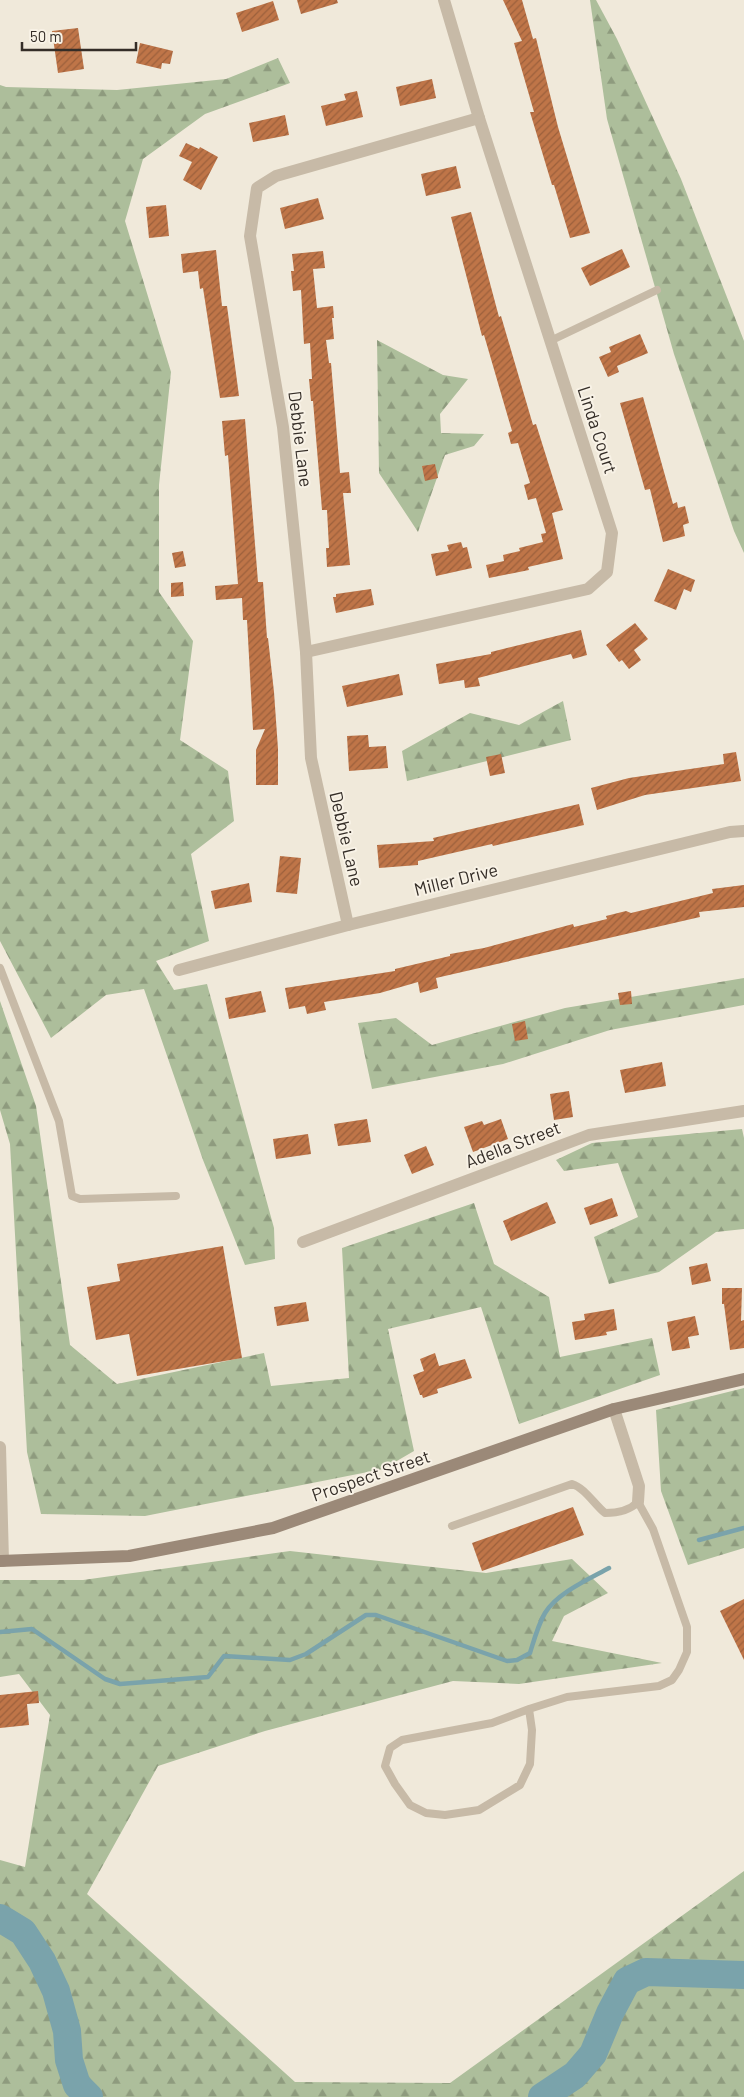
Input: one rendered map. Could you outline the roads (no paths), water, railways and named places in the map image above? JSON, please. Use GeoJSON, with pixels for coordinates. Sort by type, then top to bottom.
{"type":"FeatureCollection","features":[{"type":"Feature","properties":{"kind":"main road","name":"Prospect Street"},"geometry":{"type":"LineString","coordinates":[[2,1561],[129,1556],[272,1528],[614,1410],[744,1379]]}},
{"type":"Feature","properties":{"kind":"street","name":"Linda Court"},"geometry":{"type":"LineString","coordinates":[[306,652],[588,589],[607,572],[612,533],[479,118],[444,0]]}},
{"type":"Feature","properties":{"kind":"street","name":"Debbie Lane"},"geometry":{"type":"LineString","coordinates":[[348,925],[310,758],[306,652],[283,427],[250,236],[257,188],[276,176],[479,118]]}},
{"type":"Feature","properties":{"kind":"street","name":"Miller Drive"},"geometry":{"type":"LineString","coordinates":[[179,970],[348,925],[720,835],[744,832]]}},
{"type":"Feature","properties":{"kind":"street","name":"Adella Street"},"geometry":{"type":"LineString","coordinates":[[302,1242],[589,1135],[744,1111]]}},
{"type":"Feature","properties":{"kind":"street"},"geometry":{"type":"LineString","coordinates":[[614,1410],[639,1486],[638,1502]]}},
{"type":"Feature","properties":{"kind":"street"},"geometry":{"type":"LineString","coordinates":[[0,1447],[2,1561]]}},
{"type":"Feature","properties":{"kind":"lane"},"geometry":{"type":"LineString","coordinates":[[550,341],[657,290]]}},
{"type":"Feature","properties":{"kind":"lane"},"geometry":{"type":"LineString","coordinates":[[0,968],[59,1121],[72,1196],[80,1199],[176,1196]]}},
{"type":"Feature","properties":{"kind":"lane"},"geometry":{"type":"LineString","coordinates":[[452,1526],[572,1484],[580,1486],[606,1514],[632,1508],[638,1502],[653,1529],[687,1627],[687,1652],[672,1680],[659,1686],[567,1697],[529,1709],[492,1723],[402,1740],[390,1748],[385,1766],[410,1805],[426,1812],[445,1815],[479,1810],[520,1785],[530,1764],[532,1730],[529,1709]]}},
{"type":"Feature","properties":{"kind":"waterway"},"geometry":{"type":"LineString","coordinates":[[699,1540],[744,1528]]}},
{"type":"Feature","properties":{"kind":"waterway"},"geometry":{"type":"LineString","coordinates":[[0,1632],[32,1629],[105,1679],[120,1684],[208,1677],[224,1656],[290,1660],[306,1654],[366,1615],[376,1615],[507,1661],[517,1660],[530,1653],[540,1622],[550,1606],[574,1587],[609,1568]]}},
{"type":"Feature","properties":{"kind":"waterway"},"geometry":{"type":"LineString","coordinates":[[0,1918],[23,1932],[42,1961],[56,1991],[67,2031],[69,2060],[77,2085],[89,2097]]}},
{"type":"Feature","properties":{"kind":"waterway"},"geometry":{"type":"LineString","coordinates":[[542,2097],[575,2075],[593,2054],[610,2013],[627,1981],[646,1972],[744,1975]]}}]}
